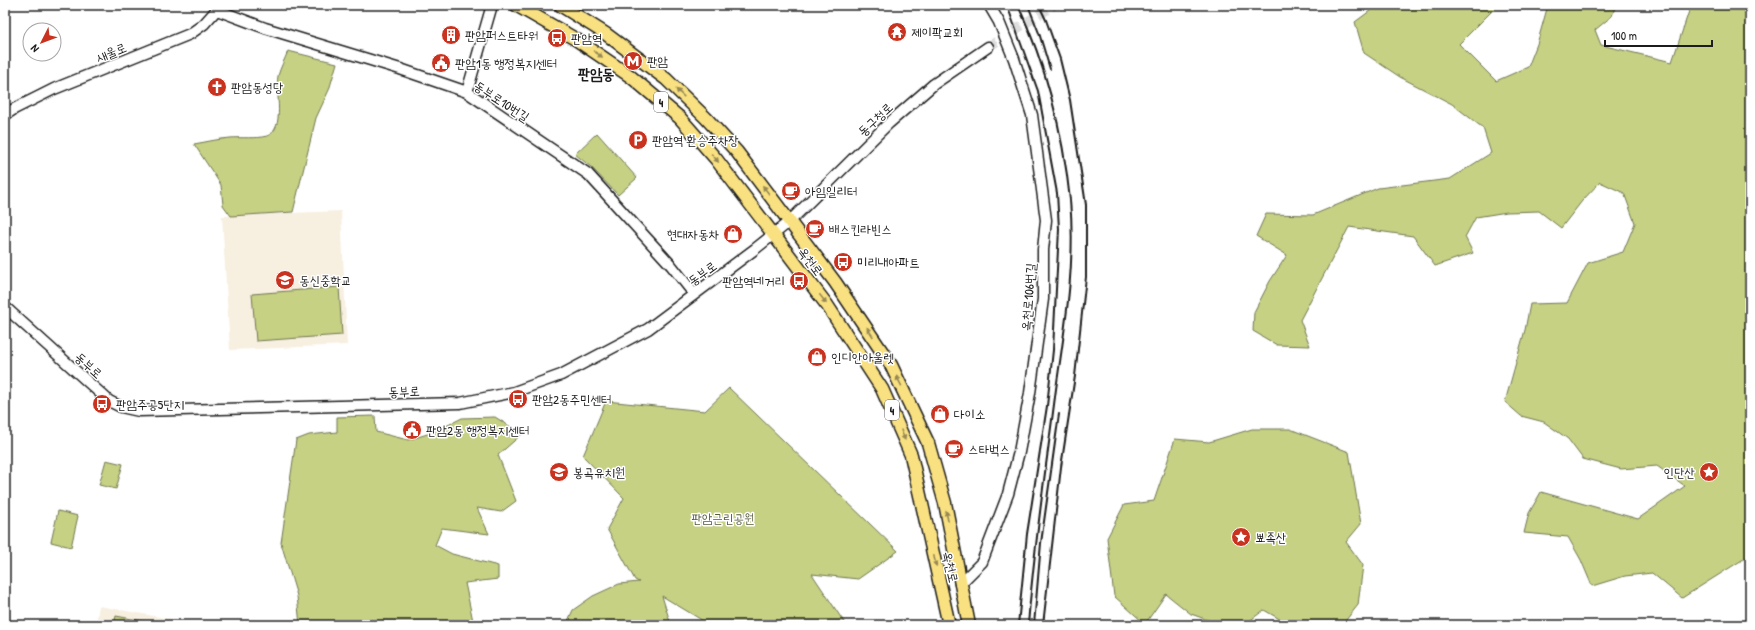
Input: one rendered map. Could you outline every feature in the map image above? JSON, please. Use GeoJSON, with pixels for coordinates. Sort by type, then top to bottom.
{"type":"FeatureCollection","features":[{"type":"Feature","properties":{"kind":"main road"},"geometry":{"type":"LineString","coordinates":[[467,92],[492,5]]}},
{"type":"Feature","properties":{"kind":"main road","name":"옥천로"},"geometry":{"type":"LineString","coordinates":[[516,5],[577,40],[630,76],[680,118],[716,159],[827,305],[882,389],[898,421],[911,455],[949,625]]}},
{"type":"Feature","properties":{"kind":"main road","name":"옥천로"},"geometry":{"type":"LineString","coordinates":[[560,5],[606,34],[666,79],[706,118],[737,152],[790,221],[835,282],[891,365],[912,406],[928,443],[941,488],[969,625]]}},
{"type":"Feature","properties":{"kind":"main road","name":"옥천로106번길"},"geometry":{"type":"LineString","coordinates":[[960,584],[982,562],[1008,494],[1019,452],[1030,393],[1043,299],[1043,250],[1046,220],[1032,115],[1014,59],[999,22],[989,5]]}},
{"type":"Feature","properties":{"kind":"main road","name":"동부로10번길"},"geometry":{"type":"LineString","coordinates":[[219,8],[265,28],[400,69],[467,92],[588,174],[671,265],[694,294]]}},
{"type":"Feature","properties":{"kind":"main road","name":"새울로"},"geometry":{"type":"LineString","coordinates":[[5,115],[54,89],[190,34],[204,24],[219,8]]}},
{"type":"Feature","properties":{"kind":"main road","name":"동구청로"},"geometry":{"type":"LineString","coordinates":[[790,221],[889,123],[934,84],[988,47]]}},
{"type":"Feature","properties":{"kind":"main road","name":"동부로"},"geometry":{"type":"LineString","coordinates":[[5,307],[109,401],[121,407],[140,411],[460,403],[514,392],[561,375],[648,328],[774,235],[790,221]]}},
{"type":"Feature","properties":{"kind":"shaded area","name":"동신중학교"},"geometry":{"type":"Polygon","coordinates":[[[341,211],[347,345],[230,350],[222,216],[341,211]]]}},
{"type":"Feature","properties":{"kind":"shaded area"},"geometry":{"type":"Polygon","coordinates":[[[99,606],[203,625],[96,625],[99,606]]]}},
{"type":"Feature","properties":{"kind":"green space"},"geometry":{"type":"Polygon","coordinates":[[[1378,5],[1510,5],[1495,8],[1459,44],[1496,81],[1528,67],[1537,44],[1548,5],[1616,5],[1612,16],[1595,30],[1601,45],[1672,62],[1691,5],[1750,5],[1750,555],[1682,598],[1652,573],[1625,576],[1592,586],[1581,560],[1568,537],[1524,533],[1529,513],[1541,492],[1638,519],[1685,486],[1657,466],[1621,469],[1583,459],[1568,439],[1544,422],[1521,416],[1505,402],[1525,330],[1530,304],[1567,303],[1588,263],[1623,252],[1635,223],[1624,193],[1600,182],[1582,201],[1561,228],[1539,211],[1507,212],[1476,217],[1465,237],[1473,253],[1435,266],[1413,236],[1349,227],[1300,320],[1310,346],[1277,345],[1253,331],[1254,312],[1270,281],[1287,255],[1256,236],[1266,214],[1313,215],[1378,188],[1450,179],[1491,153],[1483,128],[1452,104],[1400,77],[1364,53],[1355,22],[1378,5]]]}},
{"type":"Feature","properties":{"kind":"green space"},"geometry":{"type":"Polygon","coordinates":[[[288,51],[337,63],[329,90],[316,118],[293,212],[231,216],[223,205],[221,185],[194,144],[226,138],[262,137],[273,132],[278,118],[278,76],[288,51]]]}},
{"type":"Feature","properties":{"kind":"green space"},"geometry":{"type":"Polygon","coordinates":[[[597,133],[637,178],[618,195],[591,167],[575,154],[597,133]]]}},
{"type":"Feature","properties":{"kind":"green space"},"geometry":{"type":"Polygon","coordinates":[[[339,287],[342,335],[256,341],[252,294],[339,287]]]}},
{"type":"Feature","properties":{"kind":"green space","name":"판암근린공원"},"geometry":{"type":"Polygon","coordinates":[[[729,388],[898,551],[858,579],[812,574],[844,622],[843,625],[710,625],[662,596],[671,625],[566,625],[573,610],[593,596],[619,584],[639,582],[635,580],[607,529],[624,498],[583,456],[606,401],[705,411],[729,388]]]}},
{"type":"Feature","properties":{"kind":"green space"},"geometry":{"type":"Polygon","coordinates":[[[375,416],[376,432],[408,440],[434,432],[462,418],[495,417],[522,434],[498,455],[516,501],[501,512],[477,508],[489,534],[442,528],[435,545],[452,554],[498,566],[498,579],[465,583],[473,621],[471,625],[300,625],[297,596],[281,543],[296,440],[309,435],[337,432],[337,417],[375,416]]]}},
{"type":"Feature","properties":{"kind":"green space"},"geometry":{"type":"Polygon","coordinates":[[[1252,429],[1290,429],[1349,452],[1361,524],[1346,542],[1363,565],[1358,605],[1342,625],[1290,625],[1264,610],[1244,625],[1222,625],[1191,614],[1166,594],[1145,624],[1114,596],[1107,538],[1124,505],[1154,501],[1175,439],[1209,442],[1252,429]]]}},
{"type":"Feature","properties":{"kind":"green space"},"geometry":{"type":"Polygon","coordinates":[[[106,460],[123,464],[116,489],[99,485],[106,460]]]}},
{"type":"Feature","properties":{"kind":"green space"},"geometry":{"type":"Polygon","coordinates":[[[58,511],[78,516],[71,547],[51,542],[58,511]]]}},
{"type":"Feature","properties":{"kind":"green space"},"geometry":{"type":"Polygon","coordinates":[[[116,616],[164,625],[114,625],[116,616]]]}},
{"type":"Feature","properties":{"kind":"tunnel"},"geometry":{"type":"LineString","coordinates":[[988,47],[1054,5]]}},
{"type":"Feature","properties":{"kind":"railway"},"geometry":{"type":"LineString","coordinates":[[1007,5],[1038,91],[1057,193],[1059,229],[1053,350],[1047,406],[1027,534],[1018,625]]}},
{"type":"Feature","properties":{"kind":"railway"},"geometry":{"type":"LineString","coordinates":[[1018,5],[1037,52],[1058,125],[1070,200],[1072,247],[1069,295],[1037,536],[1028,625]]}},
{"type":"Feature","properties":{"kind":"railway"},"geometry":{"type":"LineString","coordinates":[[1028,5],[1039,33],[1050,69]]}},
{"type":"Feature","properties":{"kind":"railway"},"geometry":{"type":"LineString","coordinates":[[1039,5],[1060,59],[1070,100],[1086,205],[1086,277],[1075,376],[1061,467],[1043,625]]}},
{"type":"Feature","properties":{"kind":"railway"},"geometry":{"type":"LineString","coordinates":[[1034,625],[1041,543],[1059,414]]}},
{"type":"Feature","properties":{"kind":"place","name":"제이팍교회"},"geometry":{"type":"Point","coordinates":[897,32]}},
{"type":"Feature","properties":{"kind":"place","name":"판암퍼스트타워"},"geometry":{"type":"Point","coordinates":[451,35]}},
{"type":"Feature","properties":{"kind":"place","name":"판암역"},"geometry":{"type":"Point","coordinates":[557,38]}},
{"type":"Feature","properties":{"kind":"place","name":"판암"},"geometry":{"type":"Point","coordinates":[633,61]}},
{"type":"Feature","properties":{"kind":"place","name":"판암1동 행정복지센터"},"geometry":{"type":"Point","coordinates":[441,63]}},
{"type":"Feature","properties":{"kind":"place","name":"판암동성당"},"geometry":{"type":"Point","coordinates":[217,87]}},
{"type":"Feature","properties":{"kind":"place","name":"판암역 환승주차장"},"geometry":{"type":"Point","coordinates":[638,140]}},
{"type":"Feature","properties":{"kind":"place","name":"아임일리터"},"geometry":{"type":"Point","coordinates":[791,191]}},
{"type":"Feature","properties":{"kind":"place","name":"배스킨라빈스"},"geometry":{"type":"Point","coordinates":[815,229]}},
{"type":"Feature","properties":{"kind":"place","name":"현대자동차"},"geometry":{"type":"Point","coordinates":[733,234]}},
{"type":"Feature","properties":{"kind":"place","name":"미리내아파트"},"geometry":{"type":"Point","coordinates":[843,262]}},
{"type":"Feature","properties":{"kind":"place","name":"동신중학교"},"geometry":{"type":"Point","coordinates":[285,280]}},
{"type":"Feature","properties":{"kind":"place","name":"판암역네거리"},"geometry":{"type":"Point","coordinates":[799,281]}},
{"type":"Feature","properties":{"kind":"place","name":"인디안아울렛"},"geometry":{"type":"Point","coordinates":[817,357]}},
{"type":"Feature","properties":{"kind":"place","name":"판암2동주민센터"},"geometry":{"type":"Point","coordinates":[518,399]}},
{"type":"Feature","properties":{"kind":"place","name":"판암주공5단지"},"geometry":{"type":"Point","coordinates":[102,404]}},
{"type":"Feature","properties":{"kind":"place","name":"다이소"},"geometry":{"type":"Point","coordinates":[940,414]}},
{"type":"Feature","properties":{"kind":"place","name":"판암2동 행정복지센터"},"geometry":{"type":"Point","coordinates":[412,430]}},
{"type":"Feature","properties":{"kind":"place","name":"스타벅스"},"geometry":{"type":"Point","coordinates":[954,449]}},
{"type":"Feature","properties":{"kind":"place","name":"봉곡유치원"},"geometry":{"type":"Point","coordinates":[559,472]}},
{"type":"Feature","properties":{"kind":"place","name":"인단산"},"geometry":{"type":"Point","coordinates":[1709,472]}},
{"type":"Feature","properties":{"kind":"place","name":"뾰족산"},"geometry":{"type":"Point","coordinates":[1241,537]}},
{"type":"Feature","properties":{"kind":"district","name":"판암동"},"geometry":{"type":"Point","coordinates":[596,73]}}]}
